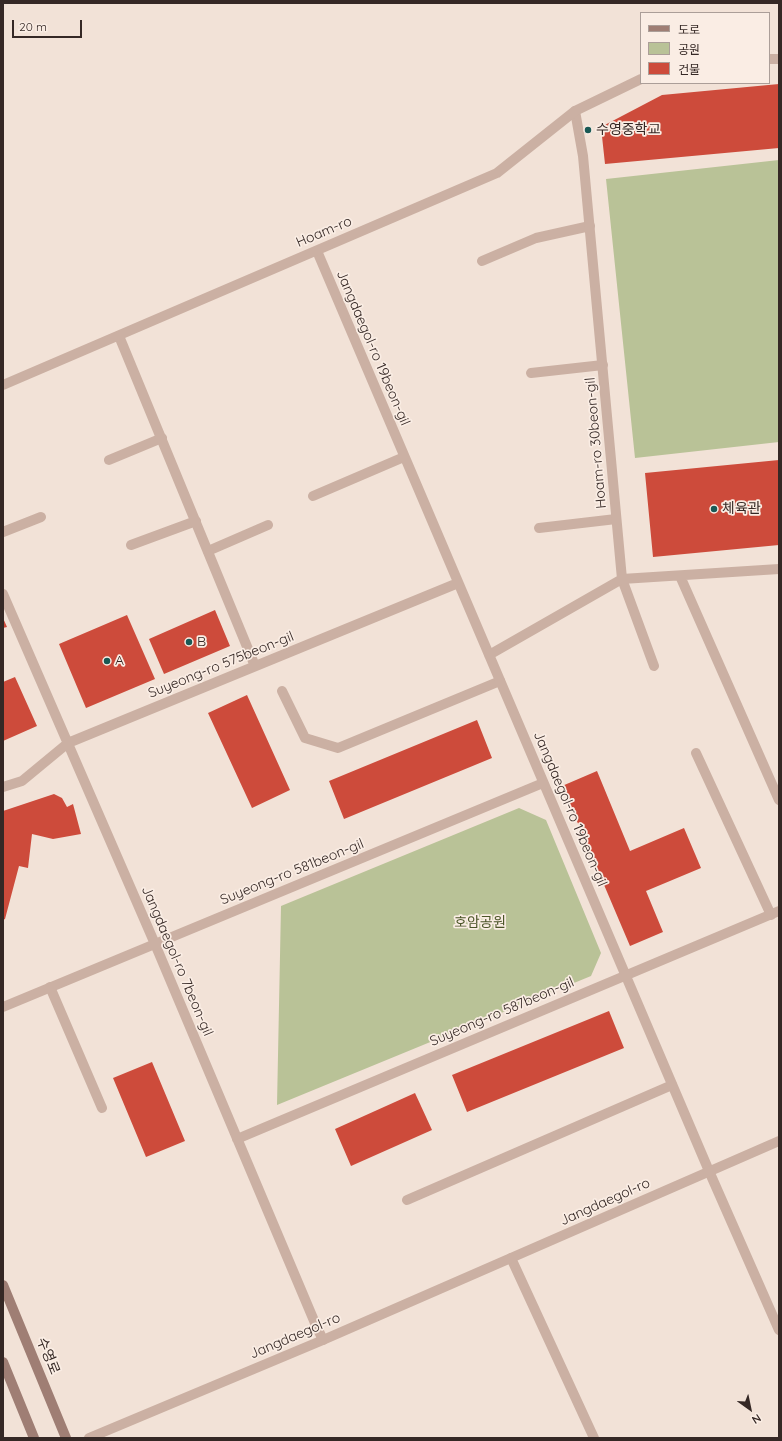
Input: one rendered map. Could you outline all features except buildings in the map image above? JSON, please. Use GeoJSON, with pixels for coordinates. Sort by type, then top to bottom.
{"type":"FeatureCollection","features":[{"type":"Feature","properties":{"kind":"main road","name":"수영로"},"geometry":{"type":"LineString","coordinates":[[3,1285],[66,1438]]}},
{"type":"Feature","properties":{"kind":"main road"},"geometry":{"type":"LineString","coordinates":[[3,1362],[34,1438]]}},
{"type":"Feature","properties":{"kind":"street","name":"Hoam-ro"},"geometry":{"type":"LineString","coordinates":[[3,386],[497,173],[575,111],[640,79]]}},
{"type":"Feature","properties":{"kind":"street","name":"Hoam-ro 30beon-gil"},"geometry":{"type":"LineString","coordinates":[[575,111],[583,156],[622,579],[654,666]]}},
{"type":"Feature","properties":{"kind":"street"},"geometry":{"type":"LineString","coordinates":[[482,261],[536,238],[590,226]]}},
{"type":"Feature","properties":{"kind":"street","name":"Jangdaegol-ro 19beon-gil"},"geometry":{"type":"LineString","coordinates":[[317,251],[709,1171]]}},
{"type":"Feature","properties":{"kind":"street"},"geometry":{"type":"LineString","coordinates":[[119,336],[255,666]]}},
{"type":"Feature","properties":{"kind":"street","name":"Hoam-ro 30beon-gil"},"geometry":{"type":"LineString","coordinates":[[532,373],[602,365]]}},
{"type":"Feature","properties":{"kind":"street"},"geometry":{"type":"LineString","coordinates":[[109,460],[162,438]]}},
{"type":"Feature","properties":{"kind":"street"},"geometry":{"type":"LineString","coordinates":[[313,496],[404,457]]}},
{"type":"Feature","properties":{"kind":"street"},"geometry":{"type":"LineString","coordinates":[[3,532],[41,517]]}},
{"type":"Feature","properties":{"kind":"street","name":"Hoam-ro 30beon-gil"},"geometry":{"type":"LineString","coordinates":[[539,528],[616,519]]}},
{"type":"Feature","properties":{"kind":"street"},"geometry":{"type":"LineString","coordinates":[[131,545],[196,521]]}},
{"type":"Feature","properties":{"kind":"street"},"geometry":{"type":"LineString","coordinates":[[208,550],[268,525]]}},
{"type":"Feature","properties":{"kind":"street"},"geometry":{"type":"LineString","coordinates":[[489,655],[622,579],[779,569]]}},
{"type":"Feature","properties":{"kind":"street"},"geometry":{"type":"LineString","coordinates":[[680,576],[779,800]]}},
{"type":"Feature","properties":{"kind":"street","name":"Suyeong-ro 575beon-gil"},"geometry":{"type":"LineString","coordinates":[[3,787],[22,781],[68,743],[458,583]]}},
{"type":"Feature","properties":{"kind":"street","name":"Jangdaegol-ro 7beon-gil"},"geometry":{"type":"LineString","coordinates":[[3,594],[155,944],[323,1340]]}},
{"type":"Feature","properties":{"kind":"street"},"geometry":{"type":"LineString","coordinates":[[282,691],[305,738],[338,748],[500,681]]}},
{"type":"Feature","properties":{"kind":"street"},"geometry":{"type":"LineString","coordinates":[[696,753],[775,913]]}},
{"type":"Feature","properties":{"kind":"street","name":"Suyeong-ro 581beon-gil"},"geometry":{"type":"LineString","coordinates":[[3,1007],[543,783]]}},
{"type":"Feature","properties":{"kind":"street","name":"Suyeong-ro 587beon-gil"},"geometry":{"type":"LineString","coordinates":[[237,1139],[775,913]]}},
{"type":"Feature","properties":{"kind":"street"},"geometry":{"type":"LineString","coordinates":[[50,987],[102,1108]]}},
{"type":"Feature","properties":{"kind":"street"},"geometry":{"type":"LineString","coordinates":[[407,1200],[672,1085]]}},
{"type":"Feature","properties":{"kind":"street","name":"Jangdaegol-ro"},"geometry":{"type":"LineString","coordinates":[[89,1438],[323,1340],[779,1141]]}},
{"type":"Feature","properties":{"kind":"street"},"geometry":{"type":"LineString","coordinates":[[709,1171],[779,1330]]}},
{"type":"Feature","properties":{"kind":"street"},"geometry":{"type":"LineString","coordinates":[[511,1258],[594,1438]]}},
{"type":"Feature","properties":{"kind":"green space"},"geometry":{"type":"Polygon","coordinates":[[[779,160],[779,442],[635,458],[606,179],[779,160]]]}},
{"type":"Feature","properties":{"kind":"green space","name":"호암공원"},"geometry":{"type":"Polygon","coordinates":[[[519,808],[546,820],[601,953],[591,976],[277,1105],[281,906],[519,808]]]}},
{"type":"Feature","properties":{"kind":"place","name":"수영중학교"},"geometry":{"type":"Point","coordinates":[588,130]}},
{"type":"Feature","properties":{"kind":"place","name":"체육관"},"geometry":{"type":"Point","coordinates":[714,509]}},
{"type":"Feature","properties":{"kind":"place","name":"B"},"geometry":{"type":"Point","coordinates":[189,642]}},
{"type":"Feature","properties":{"kind":"place","name":"A"},"geometry":{"type":"Point","coordinates":[107,661]}}]}
